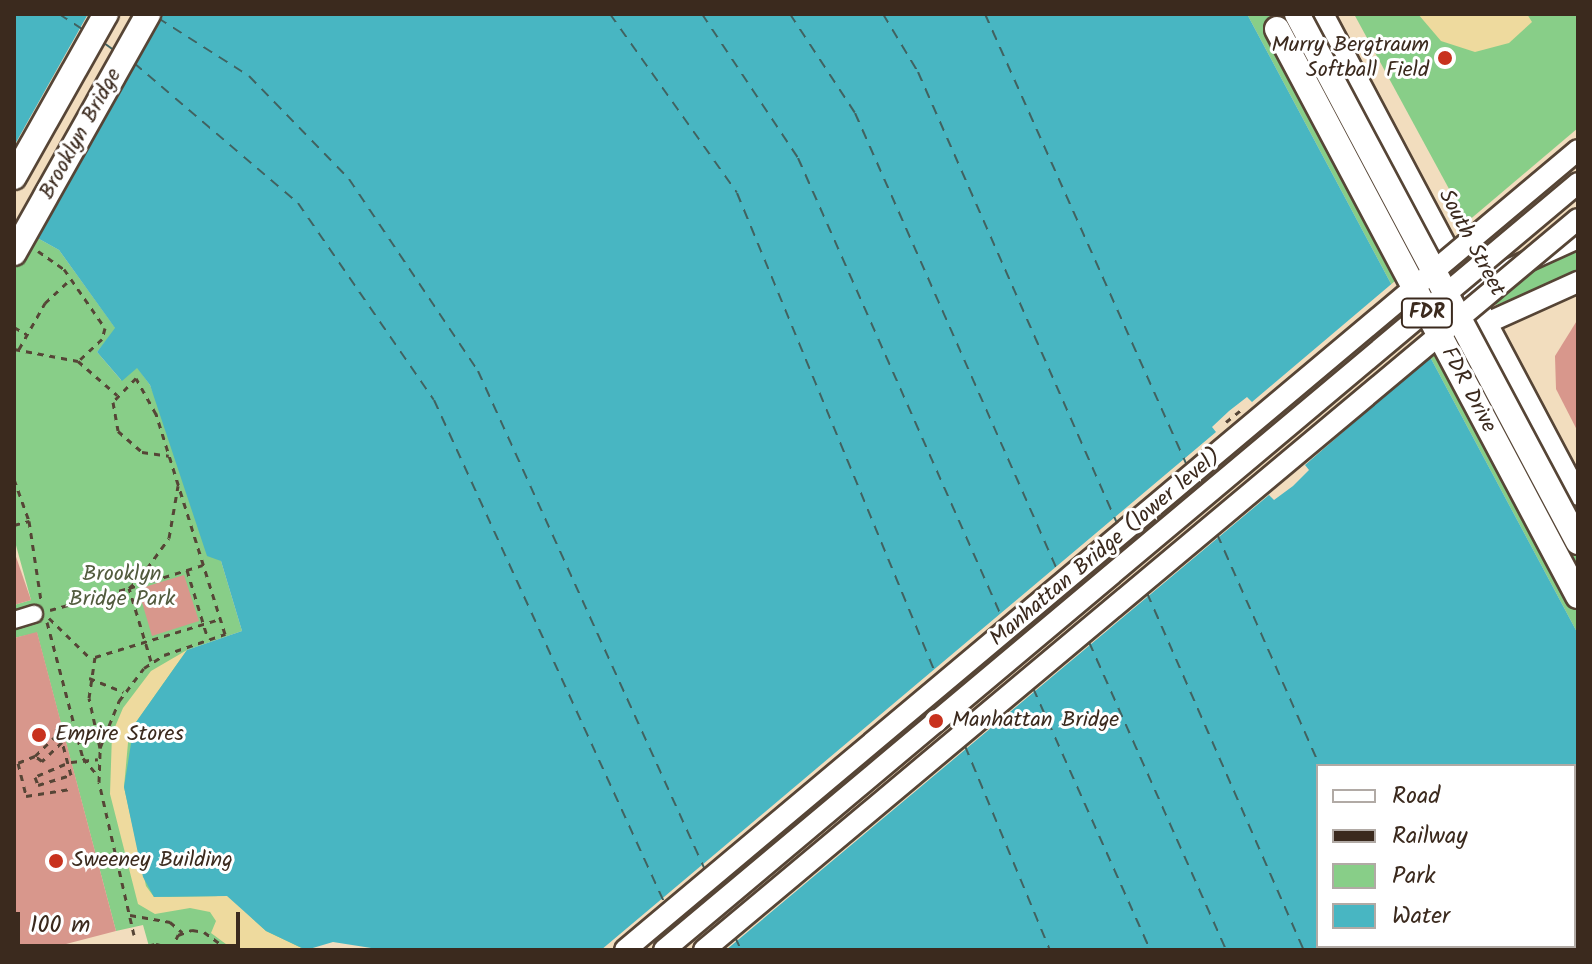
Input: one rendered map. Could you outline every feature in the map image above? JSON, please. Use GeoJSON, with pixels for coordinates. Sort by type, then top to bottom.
{"type":"FeatureCollection","features":[{"type":"Feature","properties":{"kind":"highway","name":"Brooklyn Bridge"},"geometry":{"type":"LineString","coordinates":[[14,177],[106,14]]}},
{"type":"Feature","properties":{"kind":"highway","name":"Brooklyn Bridge"},"geometry":{"type":"LineString","coordinates":[[22,250],[148,14]]}},
{"type":"Feature","properties":{"kind":"highway","name":"FDR Drive"},"geometry":{"type":"LineString","coordinates":[[1297,14],[1578,542]]}},
{"type":"Feature","properties":{"kind":"highway","name":"FDR Drive"},"geometry":{"type":"LineString","coordinates":[[1272,19],[1578,596]]}},
{"type":"Feature","properties":{"kind":"main road","name":"South Street"},"geometry":{"type":"LineString","coordinates":[[1323,14],[1578,495]]}},
{"type":"Feature","properties":{"kind":"main road"},"geometry":{"type":"LineString","coordinates":[[625,950],[1578,150]]}},
{"type":"Feature","properties":{"kind":"main road","name":"Manhattan Bridge (lower level)"},"geometry":{"type":"LineString","coordinates":[[664,950],[1578,183]]}},
{"type":"Feature","properties":{"kind":"main road"},"geometry":{"type":"LineString","coordinates":[[704,950],[1578,219]]}},
{"type":"Feature","properties":{"kind":"main road"},"geometry":{"type":"LineString","coordinates":[[1468,288],[1578,238]]}},
{"type":"Feature","properties":{"kind":"main road"},"geometry":{"type":"LineString","coordinates":[[1487,323],[1578,282]]}},
{"type":"Feature","properties":{"kind":"street"},"geometry":{"type":"LineString","coordinates":[[14,620],[39,613]]}},
{"type":"Feature","properties":{"kind":"path"},"geometry":{"type":"LineString","coordinates":[[22,250],[71,279],[105,328],[102,339],[78,361]]}},
{"type":"Feature","properties":{"kind":"path"},"geometry":{"type":"LineString","coordinates":[[71,279],[50,295],[16,349],[78,361],[117,395]]}},
{"type":"Feature","properties":{"kind":"path"},"geometry":{"type":"LineString","coordinates":[[14,327],[26,334]]}},
{"type":"Feature","properties":{"kind":"path"},"geometry":{"type":"LineString","coordinates":[[134,935],[98,776],[100,748],[124,693],[151,661],[225,634],[153,404],[136,378],[117,395],[113,412],[122,438],[142,452],[169,456]]}},
{"type":"Feature","properties":{"kind":"path"},"geometry":{"type":"LineString","coordinates":[[14,479],[29,521],[39,613],[83,758],[98,776]]}},
{"type":"Feature","properties":{"kind":"path"},"geometry":{"type":"LineString","coordinates":[[129,588],[169,538],[177,512],[177,481]]}},
{"type":"Feature","properties":{"kind":"path"},"geometry":{"type":"LineString","coordinates":[[14,525],[29,521]]}},
{"type":"Feature","properties":{"kind":"path"},"geometry":{"type":"LineString","coordinates":[[39,613],[203,565]]}},
{"type":"Feature","properties":{"kind":"path"},"geometry":{"type":"LineString","coordinates":[[187,570],[209,640]]}},
{"type":"Feature","properties":{"kind":"path"},"geometry":{"type":"LineString","coordinates":[[129,588],[151,661]]}},
{"type":"Feature","properties":{"kind":"path"},"geometry":{"type":"LineString","coordinates":[[131,594],[139,592]]}},
{"type":"Feature","properties":{"kind":"path"},"geometry":{"type":"LineString","coordinates":[[39,613],[93,661]]}},
{"type":"Feature","properties":{"kind":"path"},"geometry":{"type":"LineString","coordinates":[[100,748],[89,678],[93,661],[106,651],[145,643],[220,619]]}},
{"type":"Feature","properties":{"kind":"path"},"geometry":{"type":"LineString","coordinates":[[143,636],[151,633]]}},
{"type":"Feature","properties":{"kind":"path"},"geometry":{"type":"LineString","coordinates":[[89,678],[124,693]]}},
{"type":"Feature","properties":{"kind":"path"},"geometry":{"type":"LineString","coordinates":[[56,727],[58,734],[35,756],[18,763],[26,796],[70,789]]}},
{"type":"Feature","properties":{"kind":"path"},"geometry":{"type":"LineString","coordinates":[[35,756],[42,761],[62,742],[71,775],[38,785],[35,770]]}},
{"type":"Feature","properties":{"kind":"path"},"geometry":{"type":"LineString","coordinates":[[71,762],[83,758],[98,759]]}},
{"type":"Feature","properties":{"kind":"path"},"geometry":{"type":"LineString","coordinates":[[35,778],[65,764]]}},
{"type":"Feature","properties":{"kind":"path"},"geometry":{"type":"LineString","coordinates":[[130,914],[174,924],[182,932],[204,932],[229,950]]}},
{"type":"Feature","properties":{"kind":"path"},"geometry":{"type":"LineString","coordinates":[[171,948],[182,932]]}},
{"type":"Feature","properties":{"kind":"path"},"geometry":{"type":"LineString","coordinates":[[137,948],[181,950]]}},
{"type":"Feature","properties":{"kind":"green space"},"geometry":{"type":"Polygon","coordinates":[[[1247,14],[1302,14],[1578,534],[1578,634],[1247,14]]]}},
{"type":"Feature","properties":{"kind":"green space"},"geometry":{"type":"Polygon","coordinates":[[[1354,14],[1578,14],[1578,128],[1467,222],[1354,14]]]}},
{"type":"Feature","properties":{"kind":"green space","name":"Brooklyn Bridge Park"},"geometry":{"type":"Polygon","coordinates":[[[14,225],[59,250],[116,329],[97,352],[121,380],[137,367],[150,385],[221,561],[242,631],[187,650],[154,897],[211,893],[306,950],[150,950],[143,925],[116,931],[37,633],[14,638],[14,605],[31,600],[14,538],[14,225]]]}},
{"type":"Feature","properties":{"kind":"green space"},"geometry":{"type":"Polygon","coordinates":[[[1578,245],[1578,273],[1496,305],[1493,290],[1578,245]]]}},
{"type":"Feature","properties":{"kind":"sand"},"geometry":{"type":"Polygon","coordinates":[[[1418,14],[1527,14],[1532,22],[1509,43],[1475,52],[1441,41],[1418,14]]]}},
{"type":"Feature","properties":{"kind":"sand"},"geometry":{"type":"Polygon","coordinates":[[[187,650],[134,725],[128,743],[124,787],[146,886],[154,897],[228,896],[266,931],[306,950],[234,950],[211,933],[216,921],[210,912],[190,908],[155,914],[138,904],[110,794],[112,734],[123,708],[151,671],[187,650]]]}},
{"type":"Feature","properties":{"kind":"water"},"geometry":{"type":"Polygon","coordinates":[[[14,14],[1247,14],[1578,634],[1578,934],[1576,764],[1316,764],[1316,948],[1549,948],[1545,950],[384,950],[333,942],[306,950],[266,931],[227,896],[154,897],[143,877],[124,787],[134,725],[187,650],[242,631],[221,561],[207,556],[150,385],[137,368],[122,381],[97,352],[115,328],[59,250],[14,225],[14,14]]]}},
{"type":"Feature","properties":{"kind":"pier"},"geometry":{"type":"Polygon","coordinates":[[[88,14],[161,14],[34,241],[14,230],[14,146],[88,14]]]}},
{"type":"Feature","properties":{"kind":"pier","name":"Manhattan Bridge"},"geometry":{"type":"Polygon","coordinates":[[[1342,181],[1434,353],[1305,465],[1309,470],[1293,486],[1274,500],[1269,495],[726,950],[601,950],[1216,432],[1212,427],[1229,411],[1247,397],[1252,402],[1395,281],[1342,181]]]}},
{"type":"Feature","properties":{"kind":"building"},"geometry":{"type":"Polygon","coordinates":[[[1578,319],[1578,432],[1556,389],[1555,356],[1578,319]]]}},
{"type":"Feature","properties":{"kind":"building"},"geometry":{"type":"Polygon","coordinates":[[[14,551],[31,600],[14,605],[14,551]]]}},
{"type":"Feature","properties":{"kind":"building"},"geometry":{"type":"Polygon","coordinates":[[[184,575],[199,621],[152,636],[138,589],[184,575]]]}},
{"type":"Feature","properties":{"kind":"building"},"geometry":{"type":"Polygon","coordinates":[[[37,632],[116,931],[43,950],[14,950],[14,638],[37,632]]]}},
{"type":"Feature","properties":{"kind":"ferry route"},"geometry":{"type":"LineString","coordinates":[[59,14],[85,31]]}},
{"type":"Feature","properties":{"kind":"ferry route"},"geometry":{"type":"LineString","coordinates":[[610,14],[737,193],[937,677]]}},
{"type":"Feature","properties":{"kind":"ferry route"},"geometry":{"type":"LineString","coordinates":[[702,14],[798,158],[1003,620]]}},
{"type":"Feature","properties":{"kind":"ferry route"},"geometry":{"type":"LineString","coordinates":[[790,14],[855,113],[1059,574]]}},
{"type":"Feature","properties":{"kind":"ferry route"},"geometry":{"type":"LineString","coordinates":[[883,14],[918,72],[1118,525]]}},
{"type":"Feature","properties":{"kind":"ferry route"},"geometry":{"type":"LineString","coordinates":[[985,14],[1187,466]]}},
{"type":"Feature","properties":{"kind":"ferry route"},"geometry":{"type":"LineString","coordinates":[[158,18],[249,76],[349,179],[478,371],[706,872]]}},
{"type":"Feature","properties":{"kind":"ferry route"},"geometry":{"type":"LineString","coordinates":[[104,43],[115,51]]}},
{"type":"Feature","properties":{"kind":"ferry route"},"geometry":{"type":"LineString","coordinates":[[134,63],[298,203],[434,400],[665,904]]}},
{"type":"Feature","properties":{"kind":"ferry route"},"geometry":{"type":"LineString","coordinates":[[1217,534],[1319,764]]}},
{"type":"Feature","properties":{"kind":"ferry route"},"geometry":{"type":"LineString","coordinates":[[1147,593],[1304,950]]}},
{"type":"Feature","properties":{"kind":"ferry route"},"geometry":{"type":"LineString","coordinates":[[1089,642],[1226,950]]}},
{"type":"Feature","properties":{"kind":"ferry route"},"geometry":{"type":"LineString","coordinates":[[1033,688],[1150,950]]}},
{"type":"Feature","properties":{"kind":"ferry route"},"geometry":{"type":"LineString","coordinates":[[965,746],[1050,950]]}},
{"type":"Feature","properties":{"kind":"ferry route"},"geometry":{"type":"LineString","coordinates":[[735,937],[741,950]]}},
{"type":"Feature","properties":{"kind":"railway"},"geometry":{"type":"LineString","coordinates":[[635,950],[1578,157]]}},
{"type":"Feature","properties":{"kind":"railway"},"geometry":{"type":"LineString","coordinates":[[679,950],[1578,195]]}},
{"type":"Feature","properties":{"kind":"railway"},"geometry":{"type":"LineString","coordinates":[[1308,437],[1578,211]]}},
{"type":"Feature","properties":{"kind":"place","name":"Murry Bergtraum Softball Field"},"geometry":{"type":"Point","coordinates":[1445,58]}},
{"type":"Feature","properties":{"kind":"place","name":"Manhattan Bridge"},"geometry":{"type":"Point","coordinates":[936,721]}},
{"type":"Feature","properties":{"kind":"place","name":"Empire Stores"},"geometry":{"type":"Point","coordinates":[39,735]}},
{"type":"Feature","properties":{"kind":"place","name":"Sweeney Building"},"geometry":{"type":"Point","coordinates":[56,861]}}]}
